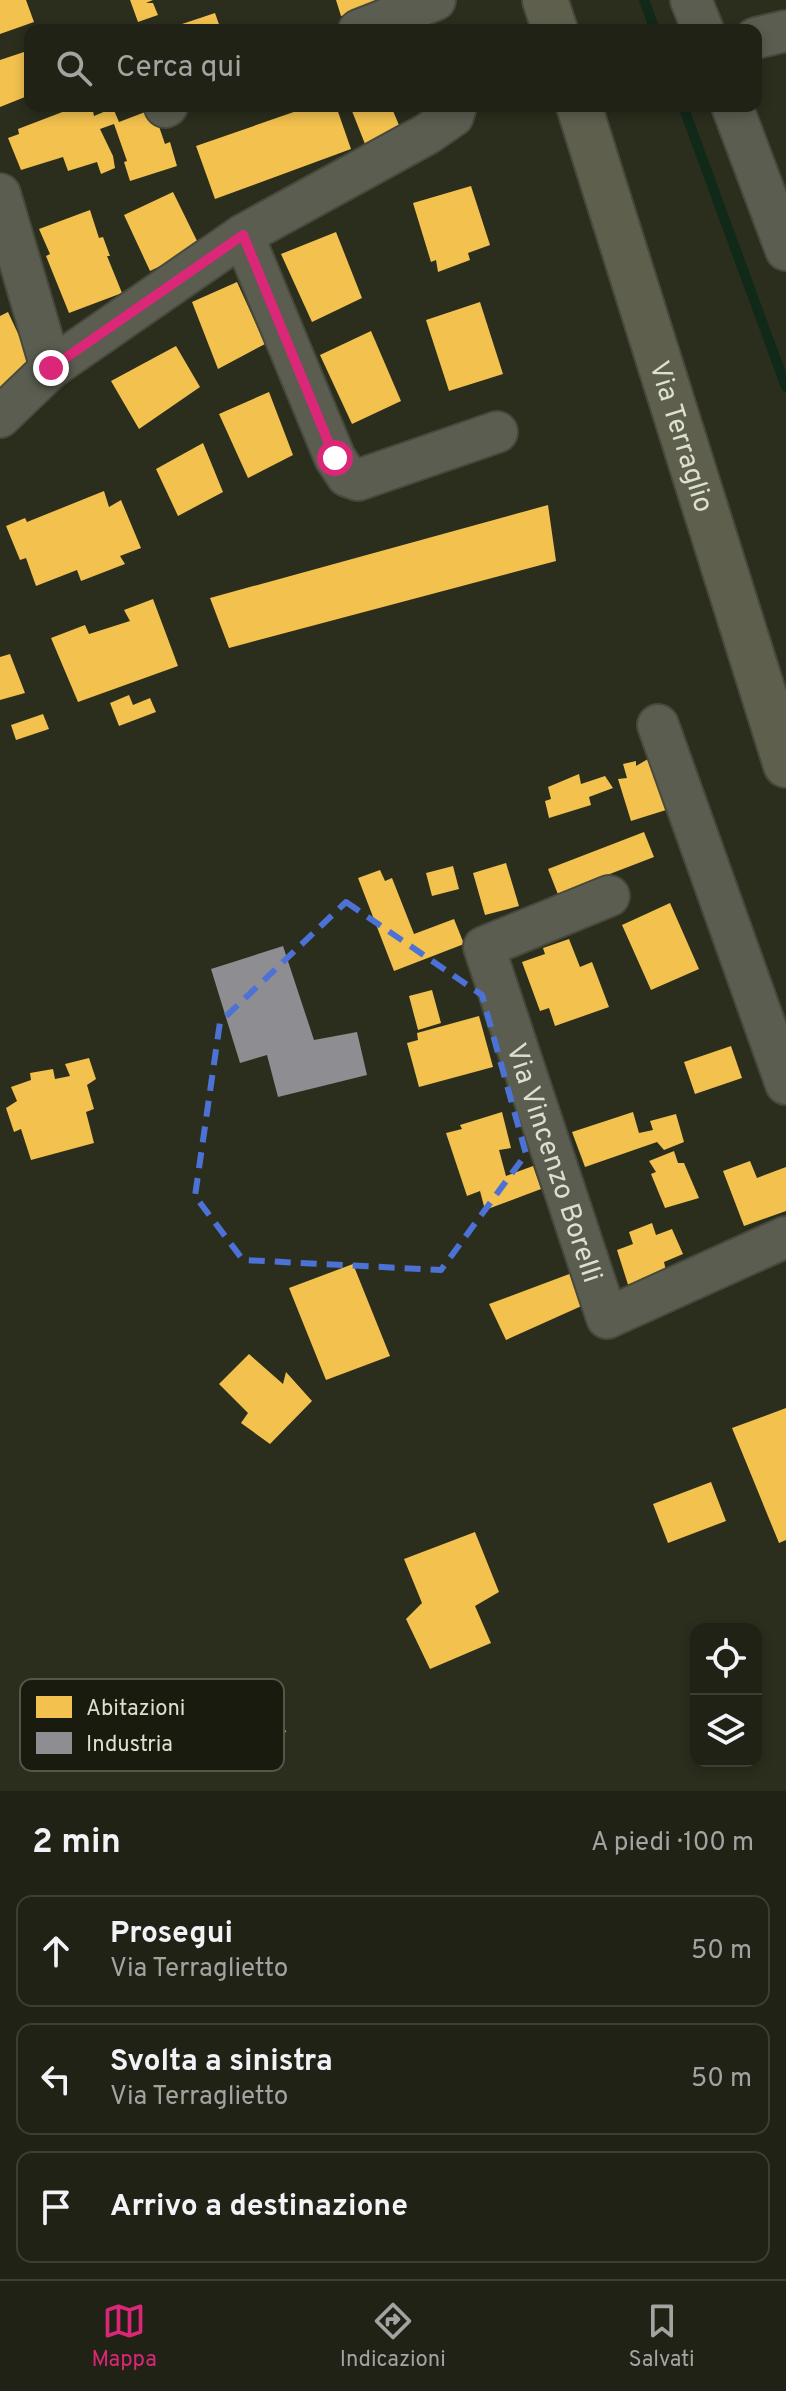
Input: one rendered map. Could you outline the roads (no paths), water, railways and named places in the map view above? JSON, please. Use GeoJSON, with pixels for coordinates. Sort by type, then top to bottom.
{"type":"FeatureCollection","features":[{"type":"Feature","properties":{"kind":"main road"},"geometry":{"type":"LineString","coordinates":[[545,0],[553,24]]}},
{"type":"Feature","properties":{"kind":"main road","name":"Via Terraglio"},"geometry":{"type":"LineString","coordinates":[[581,112],[786,765]]}},
{"type":"Feature","properties":{"kind":"street"},"geometry":{"type":"LineString","coordinates":[[374,24],[435,0]]}},
{"type":"Feature","properties":{"kind":"street"},"geometry":{"type":"LineString","coordinates":[[443,0],[449,24]]}},
{"type":"Feature","properties":{"kind":"street"},"geometry":{"type":"LineString","coordinates":[[691,0],[701,24]]}},
{"type":"Feature","properties":{"kind":"street"},"geometry":{"type":"LineString","coordinates":[[762,37],[786,31]]}},
{"type":"Feature","properties":{"kind":"street"},"geometry":{"type":"LineString","coordinates":[[0,417],[51,368],[243,235],[427,134],[454,112]]}},
{"type":"Feature","properties":{"kind":"street"},"geometry":{"type":"LineString","coordinates":[[734,112],[786,250]]}},
{"type":"Feature","properties":{"kind":"street"},"geometry":{"type":"LineString","coordinates":[[0,194],[51,368]]}},
{"type":"Feature","properties":{"kind":"street"},"geometry":{"type":"LineString","coordinates":[[243,235],[335,458],[347,476],[358,480],[497,432]]}},
{"type":"Feature","properties":{"kind":"street"},"geometry":{"type":"LineString","coordinates":[[658,725],[786,1084]]}},
{"type":"Feature","properties":{"kind":"street","name":"Via Vincenzo Borelli"},"geometry":{"type":"LineString","coordinates":[[609,896],[484,947],[607,1318],[786,1237]]}},
{"type":"Feature","properties":{"kind":"waterway"},"geometry":{"type":"LineString","coordinates":[[644,0],[653,24]]}},
{"type":"Feature","properties":{"kind":"waterway"},"geometry":{"type":"LineString","coordinates":[[685,112],[786,387]]}}]}
